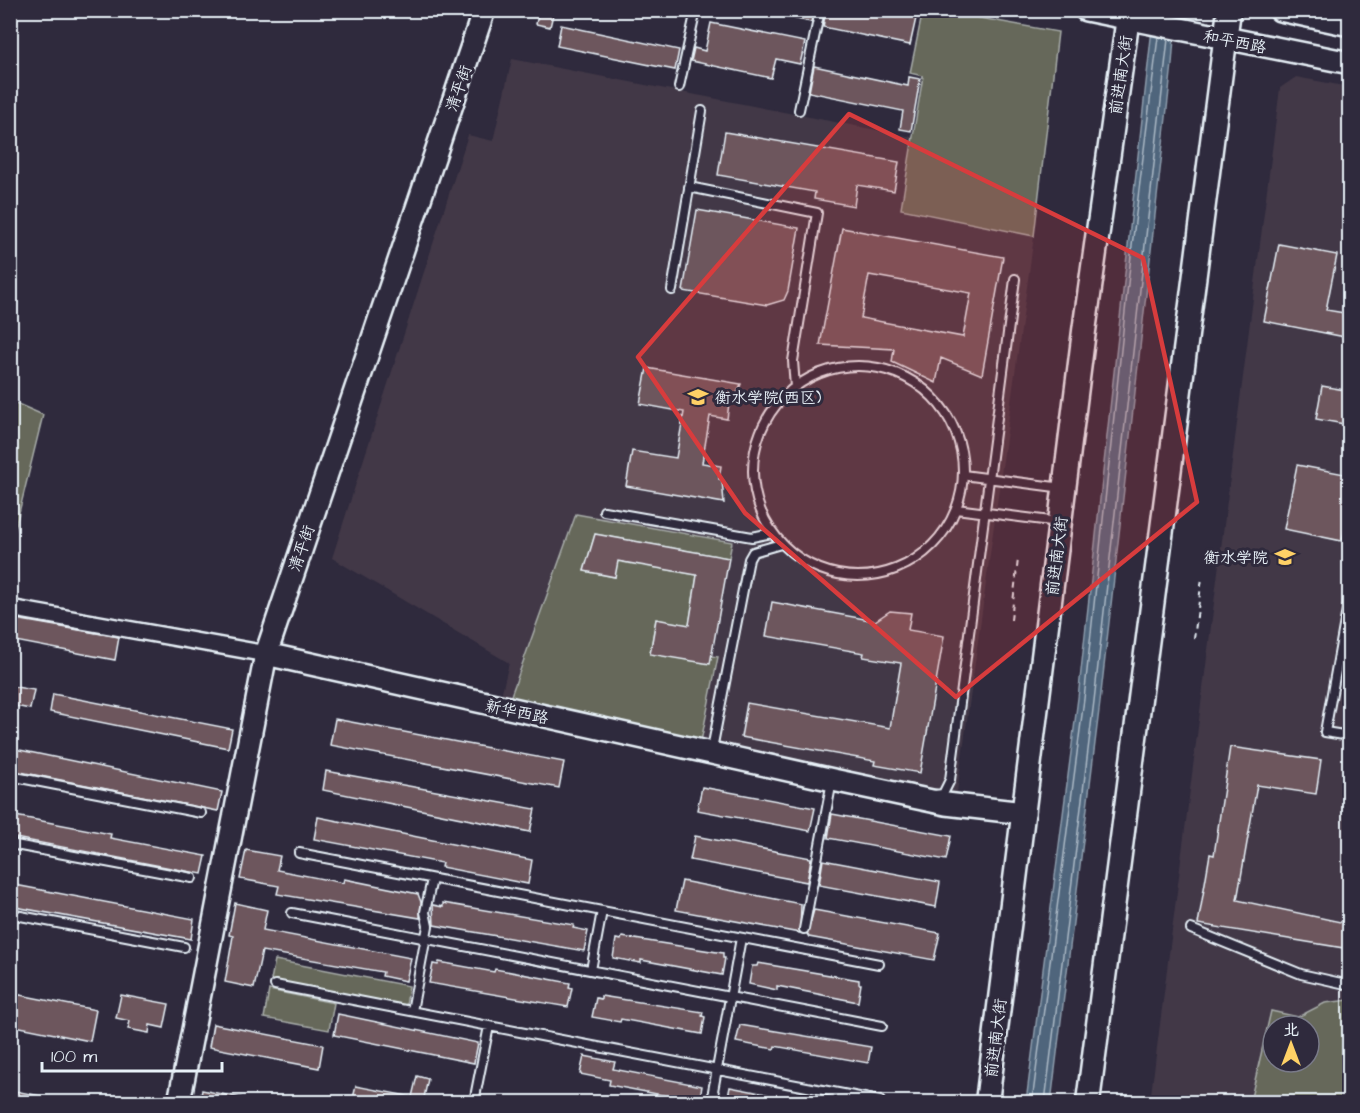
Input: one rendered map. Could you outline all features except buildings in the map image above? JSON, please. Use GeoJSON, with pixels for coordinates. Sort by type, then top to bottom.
{"type":"FeatureCollection","features":[{"type":"Feature","properties":{"kind":"main road","name":"前进南大街"},"geometry":{"type":"LineString","coordinates":[[987,1102],[1060,523],[1136,19]]}},
{"type":"Feature","properties":{"kind":"main road"},"geometry":{"type":"LineString","coordinates":[[1088,1102],[1228,25]]}},
{"type":"Feature","properties":{"kind":"street","name":"清平街"},"geometry":{"type":"LineString","coordinates":[[179,1102],[266,654],[484,10]]}},
{"type":"Feature","properties":{"kind":"street","name":"和平西路"},"geometry":{"type":"LineString","coordinates":[[1086,10],[1136,19],[1190,33],[1228,25],[1350,63]]}},
{"type":"Feature","properties":{"kind":"street"},"geometry":{"type":"LineString","coordinates":[[1280,10],[1350,25]]}},
{"type":"Feature","properties":{"kind":"street","name":"新华西路"},"geometry":{"type":"LineString","coordinates":[[10,608],[266,654],[946,804],[1024,813]]}},
{"type":"Feature","properties":{"kind":"lane"},"geometry":{"type":"LineString","coordinates":[[679,87],[696,10]]}},
{"type":"Feature","properties":{"kind":"lane"},"geometry":{"type":"LineString","coordinates":[[799,110],[820,10]]}},
{"type":"Feature","properties":{"kind":"lane"},"geometry":{"type":"LineString","coordinates":[[672,290],[702,111]]}},
{"type":"Feature","properties":{"kind":"lane"},"geometry":{"type":"LineString","coordinates":[[689,187],[817,213],[793,361],[795,387]]}},
{"type":"Feature","properties":{"kind":"lane"},"geometry":{"type":"LineString","coordinates":[[781,544],[753,552],[749,559],[713,744],[719,750],[937,796],[946,789],[950,780],[1015,279]]}},
{"type":"Feature","properties":{"kind":"lane"},"geometry":{"type":"LineString","coordinates":[[857,366],[886,370],[913,382],[936,400],[952,424],[962,452],[963,476],[956,509],[943,534],[923,554],[899,568],[879,574],[858,576],[830,573],[804,562],[781,544],[772,533],[754,493],[754,451],[771,411],[795,387],[829,370],[857,366]]}},
{"type":"Feature","properties":{"kind":"lane"},"geometry":{"type":"LineString","coordinates":[[963,476],[1065,488]]}},
{"type":"Feature","properties":{"kind":"lane"},"geometry":{"type":"LineString","coordinates":[[956,509],[1060,523]]}},
{"type":"Feature","properties":{"kind":"lane"},"geometry":{"type":"LineString","coordinates":[[604,511],[752,537],[772,533]]}},
{"type":"Feature","properties":{"kind":"lane"},"geometry":{"type":"LineString","coordinates":[[1350,593],[1325,732],[1350,736]]}},
{"type":"Feature","properties":{"kind":"lane"},"geometry":{"type":"LineString","coordinates":[[10,776],[201,813]]}},
{"type":"Feature","properties":{"kind":"lane"},"geometry":{"type":"LineString","coordinates":[[804,929],[832,780]]}},
{"type":"Feature","properties":{"kind":"lane"},"geometry":{"type":"LineString","coordinates":[[10,844],[192,878]]}},
{"type":"Feature","properties":{"kind":"lane"},"geometry":{"type":"LineString","coordinates":[[299,853],[879,964]]}},
{"type":"Feature","properties":{"kind":"lane"},"geometry":{"type":"LineString","coordinates":[[412,1011],[428,926],[425,912],[432,879]]}},
{"type":"Feature","properties":{"kind":"lane"},"geometry":{"type":"LineString","coordinates":[[591,970],[602,911]]}},
{"type":"Feature","properties":{"kind":"lane"},"geometry":{"type":"LineString","coordinates":[[292,913],[882,1026]]}},
{"type":"Feature","properties":{"kind":"lane"},"geometry":{"type":"LineString","coordinates":[[10,914],[184,947]]}},
{"type":"Feature","properties":{"kind":"lane"},"geometry":{"type":"LineString","coordinates":[[1191,929],[1301,974],[1350,985]]}},
{"type":"Feature","properties":{"kind":"lane"},"geometry":{"type":"LineString","coordinates":[[718,1102],[713,1091],[716,1069],[741,938]]}},
{"type":"Feature","properties":{"kind":"lane"},"geometry":{"type":"LineString","coordinates":[[275,985],[880,1101]]}},
{"type":"Feature","properties":{"kind":"lane"},"geometry":{"type":"LineString","coordinates":[[474,1102],[489,1026]]}},
{"type":"Feature","properties":{"kind":"path"},"geometry":{"type":"LineString","coordinates":[[1011,620],[1018,559]]}},
{"type":"Feature","properties":{"kind":"path"},"geometry":{"type":"LineString","coordinates":[[1194,639],[1202,578]]}},
{"type":"Feature","properties":{"kind":"highlighted area"},"geometry":{"type":"Polygon","coordinates":[[[849,114],[1143,258],[1197,502],[956,697],[745,513],[638,357],[849,114]]]}},
{"type":"Feature","properties":{"kind":"shaded area","name":"衡水学院(西区)"},"geometry":{"type":"Polygon","coordinates":[[[512,59],[912,137],[901,209],[1034,236],[955,807],[496,716],[509,663],[332,558],[468,135],[493,141],[512,59]]]}},
{"type":"Feature","properties":{"kind":"shaded area","name":"衡水学院"},"geometry":{"type":"Polygon","coordinates":[[[1296,77],[1349,87],[1349,1102],[1150,1102],[1280,88],[1296,77]]]}},
{"type":"Feature","properties":{"kind":"green space"},"geometry":{"type":"Polygon","coordinates":[[[923,10],[941,11],[1058,32],[1034,236],[901,209],[923,76],[910,73],[923,10]]]}},
{"type":"Feature","properties":{"kind":"green space"},"geometry":{"type":"Polygon","coordinates":[[[11,401],[43,415],[14,533],[10,533],[11,401]]]}},
{"type":"Feature","properties":{"kind":"green space"},"geometry":{"type":"Polygon","coordinates":[[[576,514],[732,542],[729,558],[595,534],[584,571],[615,577],[616,561],[697,575],[689,625],[656,619],[650,653],[709,664],[711,656],[718,657],[698,756],[503,718],[576,514]]]}},
{"type":"Feature","properties":{"kind":"green space"},"geometry":{"type":"Polygon","coordinates":[[[275,960],[409,986],[406,1006],[271,980],[275,960]]]}},
{"type":"Feature","properties":{"kind":"green space"},"geometry":{"type":"Polygon","coordinates":[[[269,990],[334,1003],[329,1030],[264,1018],[269,990]]]}},
{"type":"Feature","properties":{"kind":"green space"},"geometry":{"type":"Polygon","coordinates":[[[1349,1000],[1349,1102],[1250,1102],[1261,1054],[1261,1074],[1321,1074],[1321,1014],[1304,1014],[1325,1003],[1349,1000]]]}},
{"type":"Feature","properties":{"kind":"water"},"geometry":{"type":"Polygon","coordinates":[[[1154,11],[1176,11],[1172,64],[1100,702],[1051,1102],[1026,1102],[1078,698],[1154,11]]]}},
{"type":"Feature","properties":{"kind":"place","name":"衡水学院(西区)"},"geometry":{"type":"Point","coordinates":[698,397]}},
{"type":"Feature","properties":{"kind":"place","name":"衡水学院"},"geometry":{"type":"Point","coordinates":[1285,557]}}]}
